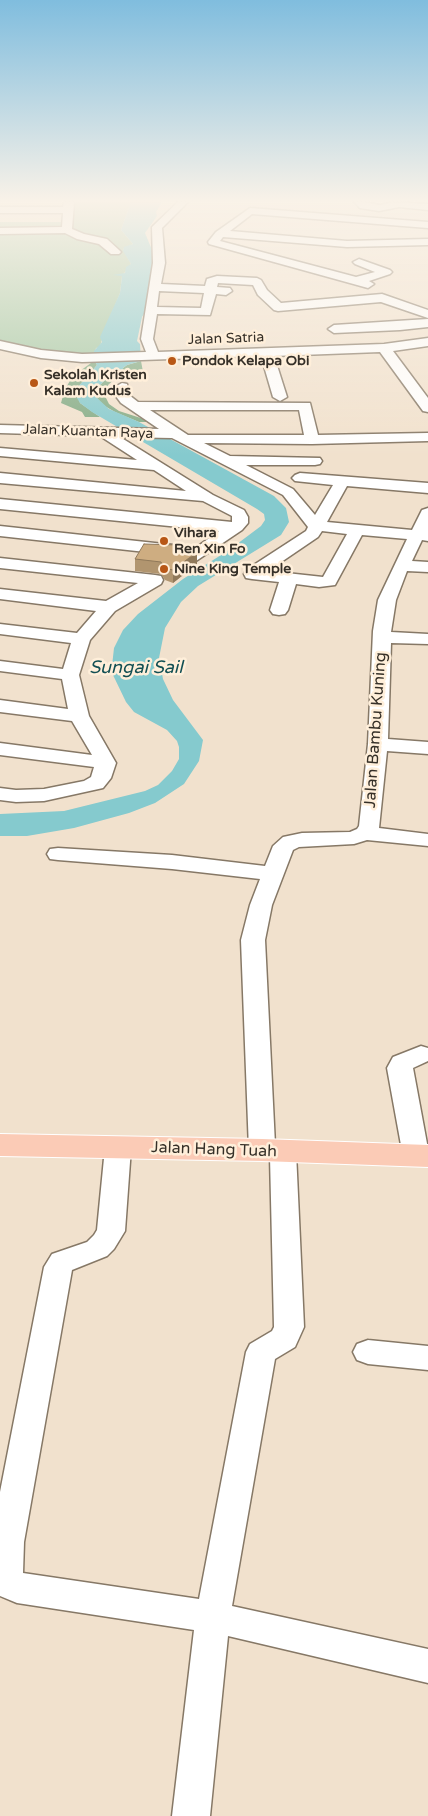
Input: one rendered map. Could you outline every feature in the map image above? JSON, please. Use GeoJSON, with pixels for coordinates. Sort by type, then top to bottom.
{"type":"FeatureCollection","features":[{"type":"Feature","properties":{"kind":"main road","name":"Jalan Hang Tuah"},"geometry":{"type":"LineString","coordinates":[[0,1146],[422,1156]]}},
{"type":"Feature","properties":{"kind":"street"},"geometry":{"type":"LineString","coordinates":[[149,357],[147,339],[154,287],[262,292],[278,307],[382,298],[428,314]]}},
{"type":"Feature","properties":{"kind":"street"},"geometry":{"type":"LineString","coordinates":[[151,310],[204,313],[207,311],[211,290]]}},
{"type":"Feature","properties":{"kind":"street"},"geometry":{"type":"LineString","coordinates":[[334,329],[428,323]]}},
{"type":"Feature","properties":{"kind":"street","name":"Jalan Satria"},"geometry":{"type":"LineString","coordinates":[[0,345],[47,355],[82,358],[384,348],[428,342]]}},
{"type":"Feature","properties":{"kind":"street"},"geometry":{"type":"LineString","coordinates":[[384,348],[428,408]]}},
{"type":"Feature","properties":{"kind":"street"},"geometry":{"type":"LineString","coordinates":[[267,353],[280,397]]}},
{"type":"Feature","properties":{"kind":"street"},"geometry":{"type":"LineString","coordinates":[[122,387],[122,395],[134,406],[177,436],[288,492],[316,526],[422,535]]}},
{"type":"Feature","properties":{"kind":"street"},"geometry":{"type":"LineString","coordinates":[[134,406],[303,405],[306,406],[310,421],[312,440]]}},
{"type":"Feature","properties":{"kind":"street"},"geometry":{"type":"LineString","coordinates":[[155,420],[184,420]]}},
{"type":"Feature","properties":{"kind":"street"},"geometry":{"type":"LineString","coordinates":[[290,421],[310,421]]}},
{"type":"Feature","properties":{"kind":"street","name":"Jalan Kuantan Raya"},"geometry":{"type":"LineString","coordinates":[[0,429],[312,440],[428,437]]}},
{"type":"Feature","properties":{"kind":"street"},"geometry":{"type":"LineString","coordinates":[[0,530],[193,556],[240,523],[238,513],[208,498],[103,432]]}},
{"type":"Feature","properties":{"kind":"street"},"geometry":{"type":"LineString","coordinates":[[288,492],[332,440]]}},
{"type":"Feature","properties":{"kind":"street"},"geometry":{"type":"LineString","coordinates":[[0,452],[157,466]]}},
{"type":"Feature","properties":{"kind":"street"},"geometry":{"type":"LineString","coordinates":[[226,460],[315,461]]}},
{"type":"Feature","properties":{"kind":"street"},"geometry":{"type":"LineString","coordinates":[[0,478],[208,498]]}},
{"type":"Feature","properties":{"kind":"street"},"geometry":{"type":"LineString","coordinates":[[300,478],[428,488]]}},
{"type":"Feature","properties":{"kind":"street"},"geometry":{"type":"LineString","coordinates":[[342,482],[312,534],[252,574],[289,579],[329,581],[357,530]]}},
{"type":"Feature","properties":{"kind":"street"},"geometry":{"type":"LineString","coordinates":[[0,504],[233,528]]}},
{"type":"Feature","properties":{"kind":"street","name":"Jalan Bambu Kuning"},"geometry":{"type":"LineString","coordinates":[[364,833],[369,828],[378,744],[382,637],[387,600],[401,566],[422,535],[428,512]]}},
{"type":"Feature","properties":{"kind":"street"},"geometry":{"type":"LineString","coordinates":[[0,563],[154,580],[109,608],[81,639],[70,676],[79,716],[106,763],[101,778],[96,784],[90,786],[44,795],[16,796],[0,794]]}},
{"type":"Feature","properties":{"kind":"street"},"geometry":{"type":"LineString","coordinates":[[401,566],[428,567]]}},
{"type":"Feature","properties":{"kind":"street"},"geometry":{"type":"LineString","coordinates":[[279,610],[289,579]]}},
{"type":"Feature","properties":{"kind":"street"},"geometry":{"type":"LineString","coordinates":[[0,594],[109,608]]}},
{"type":"Feature","properties":{"kind":"street"},"geometry":{"type":"LineString","coordinates":[[0,629],[81,639]]}},
{"type":"Feature","properties":{"kind":"street"},"geometry":{"type":"LineString","coordinates":[[382,637],[428,639]]}},
{"type":"Feature","properties":{"kind":"street"},"geometry":{"type":"LineString","coordinates":[[0,666],[70,676]]}},
{"type":"Feature","properties":{"kind":"street"},"geometry":{"type":"LineString","coordinates":[[0,706],[79,716]]}},
{"type":"Feature","properties":{"kind":"street"},"geometry":{"type":"LineString","coordinates":[[378,744],[428,748]]}},
{"type":"Feature","properties":{"kind":"street"},"geometry":{"type":"LineString","coordinates":[[0,749],[106,763]]}},
{"type":"Feature","properties":{"kind":"street"},"geometry":{"type":"LineString","coordinates":[[191,1816],[213,1618],[261,1352],[284,1339],[289,1327],[253,940],[261,905],[284,846],[291,842],[302,839],[342,840],[354,838],[364,833],[428,840]]}},
{"type":"Feature","properties":{"kind":"street"},"geometry":{"type":"LineString","coordinates":[[58,854],[172,862],[273,874]]}},
{"type":"Feature","properties":{"kind":"street"},"geometry":{"type":"LineString","coordinates":[[422,1054],[402,1063],[400,1068],[422,1156]]}},
{"type":"Feature","properties":{"kind":"street"},"geometry":{"type":"LineString","coordinates":[[118,1148],[111,1231],[97,1249],[62,1262],[58,1267],[7,1542],[6,1579],[17,1588],[213,1618],[428,1666]]}},
{"type":"Feature","properties":{"kind":"street"},"geometry":{"type":"LineString","coordinates":[[368,1352],[428,1358]]}},
{"type":"Feature","properties":{"kind":"green space"},"geometry":{"type":"Polygon","coordinates":[[[0,287],[121,287],[100,347],[96,348],[94,355],[48,352],[0,342],[0,287]]]}},
{"type":"Feature","properties":{"kind":"green space"},"geometry":{"type":"Polygon","coordinates":[[[75,360],[94,360],[97,365],[78,387],[77,393],[80,403],[100,417],[85,417],[82,412],[61,403],[65,389],[73,376],[91,363],[75,360]]]}},
{"type":"Feature","properties":{"kind":"green space"},"geometry":{"type":"Polygon","coordinates":[[[141,361],[143,372],[138,372],[138,375],[117,377],[108,385],[105,396],[109,404],[119,411],[153,422],[139,422],[115,412],[103,405],[96,397],[97,388],[106,379],[122,372],[123,368],[127,365],[141,361]]]}},
{"type":"Feature","properties":{"kind":"water","name":"Sungai Sail"},"geometry":{"type":"Polygon","coordinates":[[[121,287],[151,287],[149,306],[142,317],[137,341],[140,344],[141,361],[127,365],[123,368],[123,372],[106,379],[97,388],[96,397],[109,409],[139,422],[274,496],[286,508],[289,522],[281,535],[198,586],[181,602],[165,628],[159,658],[163,679],[173,700],[203,740],[199,761],[184,784],[155,803],[129,813],[74,828],[27,836],[0,836],[0,814],[64,811],[145,791],[158,785],[172,771],[179,759],[177,741],[167,730],[134,712],[126,702],[113,675],[114,648],[123,630],[138,614],[183,579],[229,550],[261,526],[265,520],[264,514],[257,509],[92,412],[80,403],[77,398],[78,387],[97,365],[94,360],[94,351],[102,342],[100,337],[120,293],[121,287]]]}},
{"type":"Feature","properties":{"kind":"building"},"geometry":{"type":"Polygon","coordinates":[[[144,544],[178,545],[177,548],[180,553],[187,555],[197,552],[173,570],[164,568],[161,562],[135,559],[144,544]]]}},
{"type":"Feature","properties":{"kind":"place","name":"Pondok Kelapa Obi"},"geometry":{"type":"Point","coordinates":[172,361]}},
{"type":"Feature","properties":{"kind":"place","name":"Sekolah Kristen Kalam Kudus"},"geometry":{"type":"Point","coordinates":[34,383]}},
{"type":"Feature","properties":{"kind":"place","name":"Vihara Ren Xin Fo"},"geometry":{"type":"Point","coordinates":[164,541]}},
{"type":"Feature","properties":{"kind":"place","name":"Nine King Temple"},"geometry":{"type":"Point","coordinates":[164,569]}}]}
